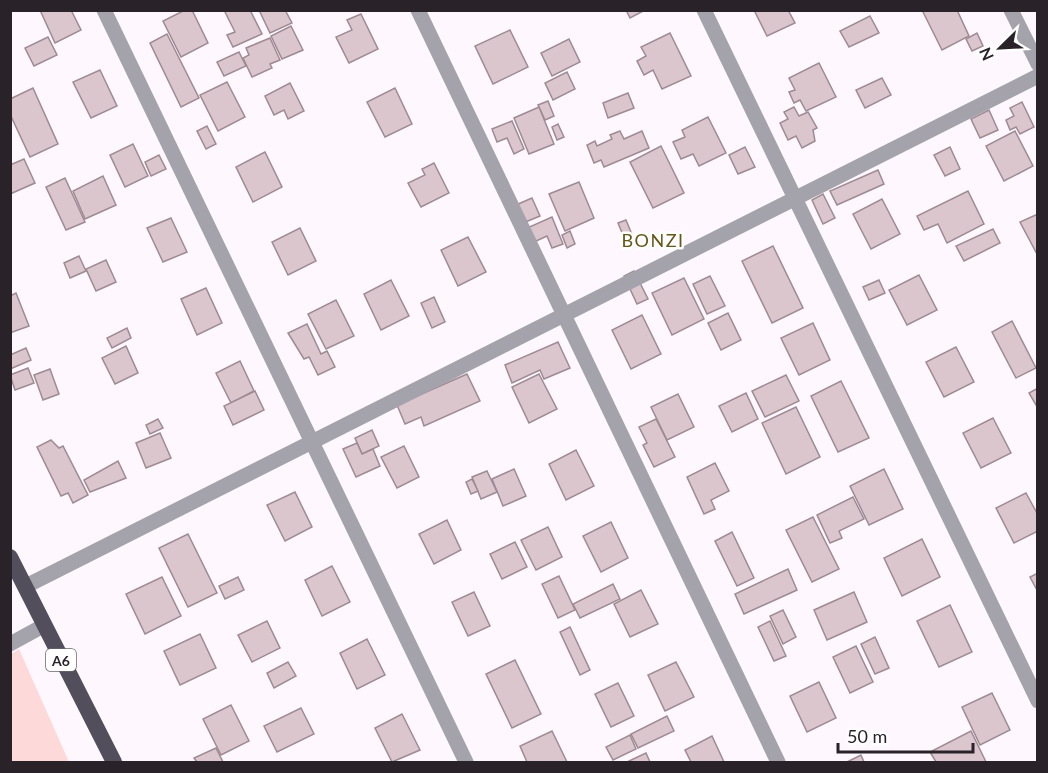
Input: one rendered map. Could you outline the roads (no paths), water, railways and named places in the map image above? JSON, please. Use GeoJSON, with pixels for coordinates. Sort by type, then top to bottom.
{"type":"FeatureCollection","features":[{"type":"Feature","properties":{"kind":"highway","name":"A6"},"geometry":{"type":"LineString","coordinates":[[10,557],[114,762]]}},
{"type":"Feature","properties":{"kind":"street"},"geometry":{"type":"LineString","coordinates":[[104,10],[466,762]]}},
{"type":"Feature","properties":{"kind":"street"},"geometry":{"type":"LineString","coordinates":[[418,10],[778,762]]}},
{"type":"Feature","properties":{"kind":"street"},"geometry":{"type":"LineString","coordinates":[[704,10],[1038,701]]}},
{"type":"Feature","properties":{"kind":"street"},"geometry":{"type":"LineString","coordinates":[[1011,10],[1038,64]]}},
{"type":"Feature","properties":{"kind":"street"},"geometry":{"type":"LineString","coordinates":[[26,586],[1038,76]]}},
{"type":"Feature","properties":{"kind":"street"},"geometry":{"type":"LineString","coordinates":[[10,644],[43,626]]}},
{"type":"Feature","properties":{"kind":"district","name":"BONZI"},"geometry":{"type":"Point","coordinates":[653,240]}}]}
